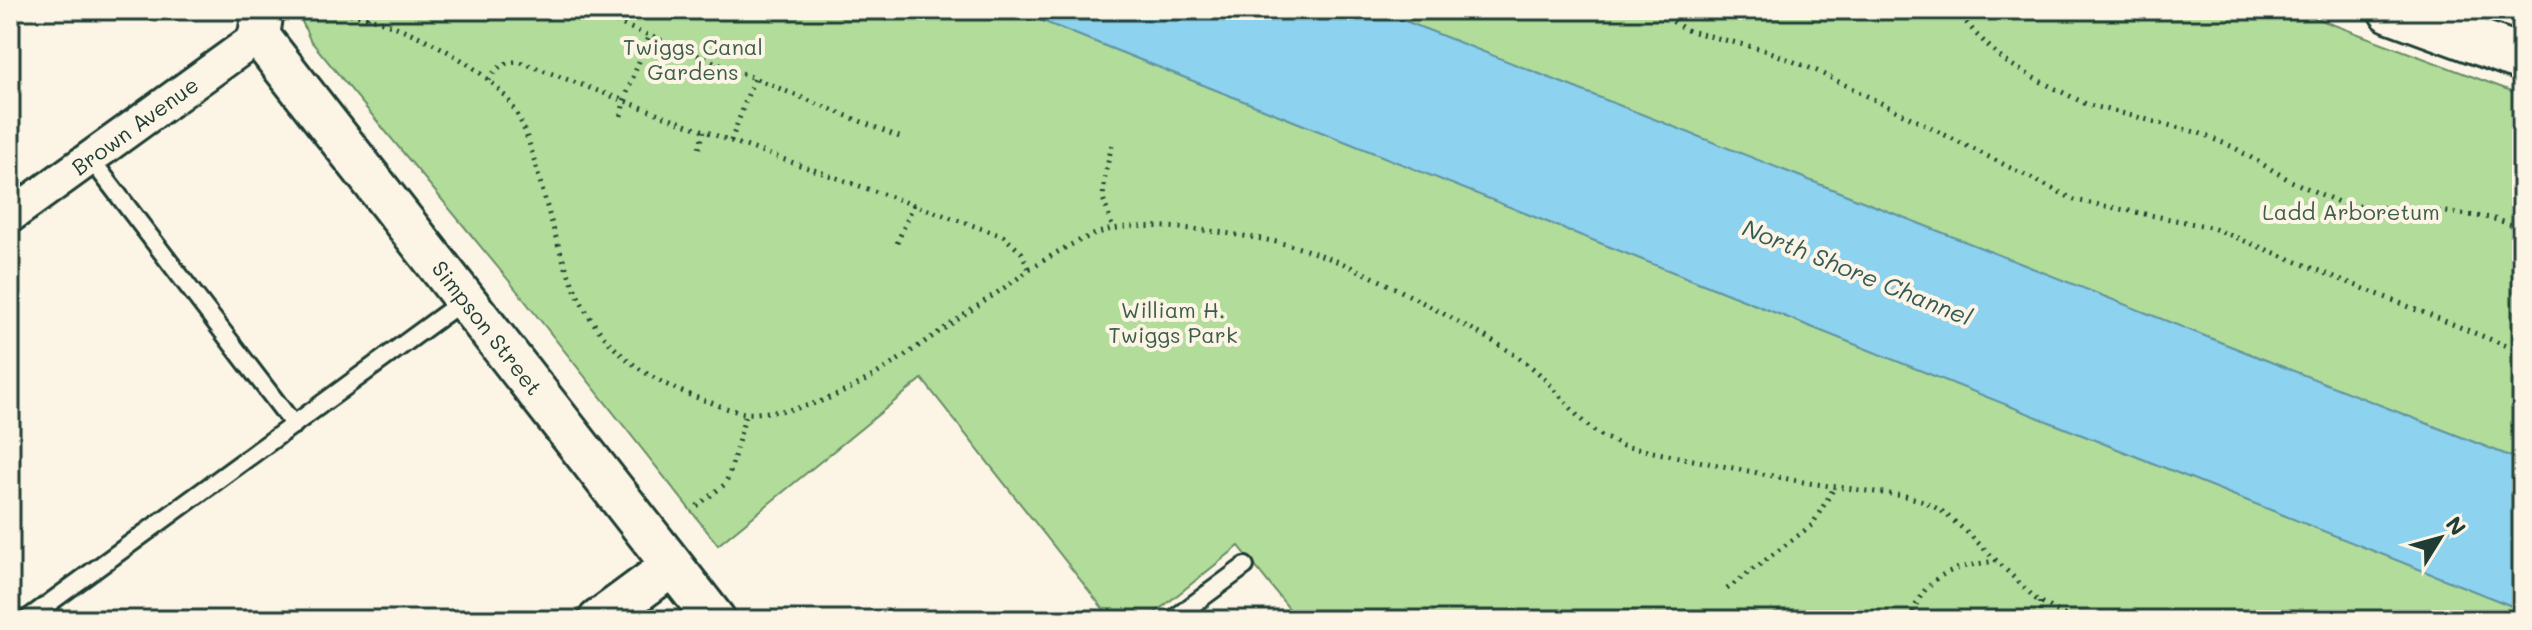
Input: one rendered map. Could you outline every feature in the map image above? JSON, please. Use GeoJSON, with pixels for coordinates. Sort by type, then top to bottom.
{"type":"FeatureCollection","features":[{"type":"Feature","properties":{"kind":"main road"},"geometry":{"type":"LineString","coordinates":[[2391,10],[2522,58]]}},
{"type":"Feature","properties":{"kind":"street","name":"Brown Avenue"},"geometry":{"type":"LineString","coordinates":[[10,216],[90,158],[261,23]]}},
{"type":"Feature","properties":{"kind":"street","name":"Simpson Street"},"geometry":{"type":"LineString","coordinates":[[261,23],[465,300],[715,620]]}},
{"type":"Feature","properties":{"kind":"street"},"geometry":{"type":"LineString","coordinates":[[599,620],[672,566]]}},
{"type":"Feature","properties":{"kind":"lane"},"geometry":{"type":"LineString","coordinates":[[90,158],[294,425]]}},
{"type":"Feature","properties":{"kind":"lane"},"geometry":{"type":"LineString","coordinates":[[26,620],[465,300]]}},
{"type":"Feature","properties":{"kind":"lane"},"geometry":{"type":"LineString","coordinates":[[1172,620],[1245,566]]}},
{"type":"Feature","properties":{"kind":"path"},"geometry":{"type":"LineString","coordinates":[[303,10],[367,18],[428,42],[460,59],[488,80],[509,101],[523,128],[562,262],[601,334],[625,359],[656,381],[701,399],[746,413],[791,410],[833,397],[869,380],[1029,270],[1077,241],[1113,229],[1170,227],[1270,241],[1315,252],[1382,280],[1501,345],[1532,367],[1597,433],[1623,446],[1834,488],[1924,501],[1943,512],[2040,601],[2073,620]]}},
{"type":"Feature","properties":{"kind":"path"},"geometry":{"type":"LineString","coordinates":[[367,18],[370,10]]}},
{"type":"Feature","properties":{"kind":"path"},"geometry":{"type":"LineString","coordinates":[[586,10],[904,139]]}},
{"type":"Feature","properties":{"kind":"path"},"geometry":{"type":"LineString","coordinates":[[1662,10],[1669,19],[1686,30],[1768,51],[1817,71],[2075,200],[2210,227],[2522,352]]}},
{"type":"Feature","properties":{"kind":"path"},"geometry":{"type":"LineString","coordinates":[[1956,10],[2003,60],[2034,78],[2086,104],[2199,133],[2222,142],[2291,181],[2345,205],[2476,216],[2522,228]]}},
{"type":"Feature","properties":{"kind":"path"},"geometry":{"type":"LineString","coordinates":[[621,116],[649,35]]}},
{"type":"Feature","properties":{"kind":"path"},"geometry":{"type":"LineString","coordinates":[[488,80],[499,66],[508,61],[521,62],[731,141],[1003,236],[1022,253],[1029,270]]}},
{"type":"Feature","properties":{"kind":"path"},"geometry":{"type":"LineString","coordinates":[[731,141],[754,78]]}},
{"type":"Feature","properties":{"kind":"path"},"geometry":{"type":"LineString","coordinates":[[699,148],[704,131]]}},
{"type":"Feature","properties":{"kind":"path"},"geometry":{"type":"LineString","coordinates":[[1112,145],[1103,198],[1113,229]]}},
{"type":"Feature","properties":{"kind":"path"},"geometry":{"type":"LineString","coordinates":[[897,243],[914,204]]}},
{"type":"Feature","properties":{"kind":"path"},"geometry":{"type":"LineString","coordinates":[[697,506],[724,485],[729,476],[746,413]]}},
{"type":"Feature","properties":{"kind":"path"},"geometry":{"type":"LineString","coordinates":[[1727,589],[1812,525],[1834,488]]}},
{"type":"Feature","properties":{"kind":"path"},"geometry":{"type":"LineString","coordinates":[[1910,620],[1917,598],[1939,576],[1966,565],[1997,561]]}},
{"type":"Feature","properties":{"kind":"path"},"geometry":{"type":"LineString","coordinates":[[2040,601],[2040,620]]}},
{"type":"Feature","properties":{"kind":"green space","name":"William H. Twiggs Park"},"geometry":{"type":"Polygon","coordinates":[[[297,10],[1015,10],[2522,610],[2522,620],[1298,620],[1239,546],[1146,620],[1112,620],[922,379],[718,545],[510,282],[310,40],[297,10]]]}},
{"type":"Feature","properties":{"kind":"green space","name":"Ladd Arboretum"},"geometry":{"type":"Polygon","coordinates":[[[1377,10],[2294,10],[2522,95],[2522,461],[1377,10]]]}},
{"type":"Feature","properties":{"kind":"water","name":"North Shore Channel"},"geometry":{"type":"Polygon","coordinates":[[[1015,10],[1377,10],[2522,461],[2522,610],[1015,10]]]}},
{"type":"Feature","properties":{"kind":"park label","name":"Twiggs Canal Gardens"},"geometry":{"type":"Point","coordinates":[693,60]}}]}
